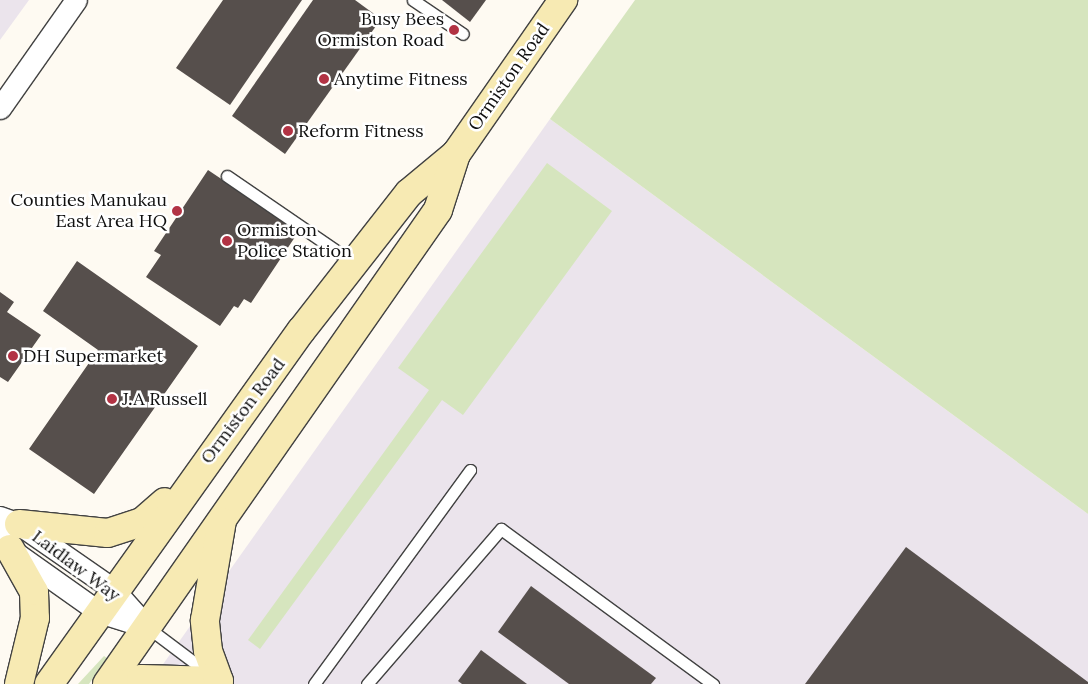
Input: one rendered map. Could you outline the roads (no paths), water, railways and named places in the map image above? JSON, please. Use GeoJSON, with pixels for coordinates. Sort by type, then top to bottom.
{"type":"FeatureCollection","features":[{"type":"Feature","properties":{"kind":"main road","name":"Ormiston Road"},"geometry":{"type":"LineString","coordinates":[[49,684],[196,474],[409,193],[456,154],[563,0]]}},
{"type":"Feature","properties":{"kind":"main road","name":"Ormiston Road"},"geometry":{"type":"LineString","coordinates":[[106,684],[438,210],[456,154]]}},
{"type":"Feature","properties":{"kind":"main road"},"geometry":{"type":"LineString","coordinates":[[19,684],[35,618],[34,592],[7,531],[108,533],[125,530],[142,522],[196,474]]}},
{"type":"Feature","properties":{"kind":"main road"},"geometry":{"type":"LineString","coordinates":[[125,684],[141,679],[222,682],[208,651],[205,620],[223,515]]}},
{"type":"Feature","properties":{"kind":"street"},"geometry":{"type":"LineString","coordinates":[[0,108],[76,0]]}},
{"type":"Feature","properties":{"kind":"street","name":"Laidlaw Way"},"geometry":{"type":"LineString","coordinates":[[7,531],[147,627]]}},
{"type":"Feature","properties":{"kind":"lane"},"geometry":{"type":"LineString","coordinates":[[413,0],[463,34]]}},
{"type":"Feature","properties":{"kind":"lane"},"geometry":{"type":"LineString","coordinates":[[227,176],[356,265]]}},
{"type":"Feature","properties":{"kind":"lane"},"geometry":{"type":"LineString","coordinates":[[314,684],[470,470]]}},
{"type":"Feature","properties":{"kind":"lane"},"geometry":{"type":"LineString","coordinates":[[367,684],[501,530],[713,684]]}},
{"type":"Feature","properties":{"kind":"lane"},"geometry":{"type":"LineString","coordinates":[[147,627],[222,682]]}},
{"type":"Feature","properties":{"kind":"place","name":"Busy Bees Ormiston Road"},"geometry":{"type":"Point","coordinates":[454,30]}},
{"type":"Feature","properties":{"kind":"place","name":"Anytime Fitness"},"geometry":{"type":"Point","coordinates":[324,79]}},
{"type":"Feature","properties":{"kind":"place","name":"Reform Fitness"},"geometry":{"type":"Point","coordinates":[288,131]}},
{"type":"Feature","properties":{"kind":"place","name":"Counties Manukau East Area HQ"},"geometry":{"type":"Point","coordinates":[177,211]}},
{"type":"Feature","properties":{"kind":"place","name":"Ormiston Police Station"},"geometry":{"type":"Point","coordinates":[227,241]}},
{"type":"Feature","properties":{"kind":"place","name":"DH Supermarket"},"geometry":{"type":"Point","coordinates":[13,356]}},
{"type":"Feature","properties":{"kind":"place","name":"J.A Russell"},"geometry":{"type":"Point","coordinates":[112,399]}}]}
